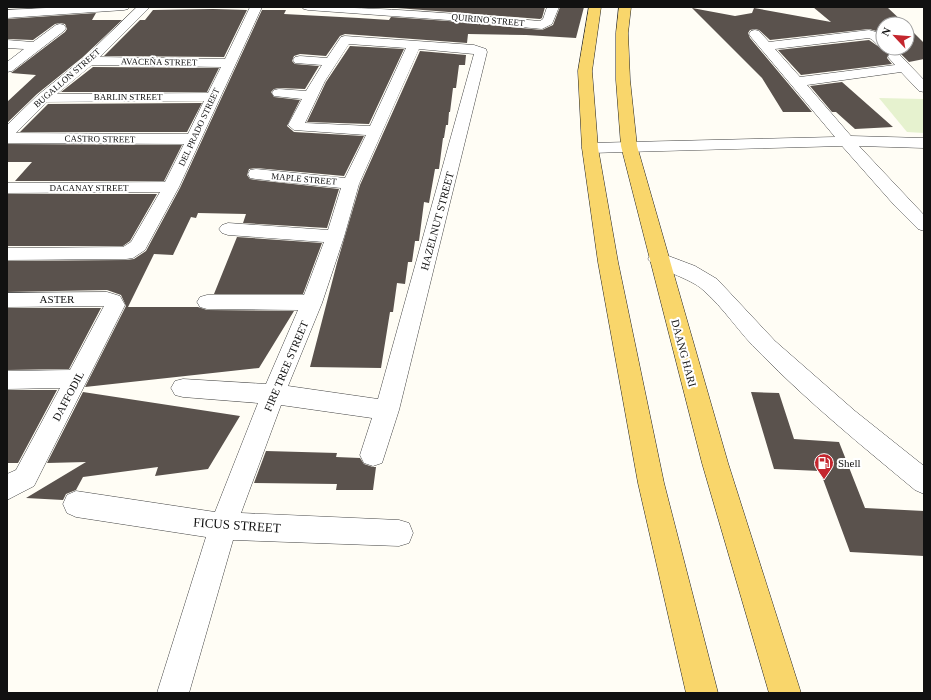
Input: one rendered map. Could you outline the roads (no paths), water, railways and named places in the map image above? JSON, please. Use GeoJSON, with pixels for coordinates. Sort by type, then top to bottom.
{"type":"FeatureCollection","features":[{"type":"Feature","properties":{"kind":"main road"},"geometry":{"type":"LineString","coordinates":[[595,7],[585,71],[590,148],[608,262],[651,483],[702,693]]}},
{"type":"Feature","properties":{"kind":"main road","name":"DAANG HARI"},"geometry":{"type":"LineString","coordinates":[[625,7],[622,33],[623,80],[629,146],[658,259],[715,463],[785,693]]}},
{"type":"Feature","properties":{"kind":"street"},"geometry":{"type":"LineString","coordinates":[[7,13],[13,7]]}},
{"type":"Feature","properties":{"kind":"street"},"geometry":{"type":"LineString","coordinates":[[7,13],[76,8],[124,7]]}},
{"type":"Feature","properties":{"kind":"street","name":"BUGALLON STREET"},"geometry":{"type":"LineString","coordinates":[[7,134],[43,98],[89,62],[144,7]]}},
{"type":"Feature","properties":{"kind":"street","name":"DEL PRADO STREET"},"geometry":{"type":"LineString","coordinates":[[7,254],[126,253],[138,246],[171,187],[256,7]]}},
{"type":"Feature","properties":{"kind":"street","name":"QUIRINO STREET"},"geometry":{"type":"LineString","coordinates":[[308,7],[451,12],[542,25],[548,21],[553,7]]}},
{"type":"Feature","properties":{"kind":"street"},"geometry":{"type":"LineString","coordinates":[[7,68],[60,28]]}},
{"type":"Feature","properties":{"kind":"street"},"geometry":{"type":"LineString","coordinates":[[755,34],[767,46],[846,141],[916,209],[924,225]]}},
{"type":"Feature","properties":{"kind":"street"},"geometry":{"type":"LineString","coordinates":[[767,46],[869,34],[875,36]]}},
{"type":"Feature","properties":{"kind":"street"},"geometry":{"type":"LineString","coordinates":[[376,131],[296,125],[310,96],[330,62],[345,41],[414,45]]}},
{"type":"Feature","properties":{"kind":"street"},"geometry":{"type":"LineString","coordinates":[[7,44],[36,46]]}},
{"type":"Feature","properties":{"kind":"street","name":"FIRE TREE STREET"},"geometry":{"type":"LineString","coordinates":[[173,693],[223,526],[273,394],[312,303],[335,237],[351,184],[414,45]]}},
{"type":"Feature","properties":{"kind":"street","name":"HAZELNUT STREET"},"geometry":{"type":"LineString","coordinates":[[373,455],[387,410],[481,52],[474,49],[414,45]]}},
{"type":"Feature","properties":{"kind":"street"},"geometry":{"type":"LineString","coordinates":[[894,56],[924,88]]}},
{"type":"Feature","properties":{"kind":"street"},"geometry":{"type":"LineString","coordinates":[[300,60],[330,62]]}},
{"type":"Feature","properties":{"kind":"street","name":"AVACEÑA STREET"},"geometry":{"type":"LineString","coordinates":[[89,62],[230,63]]}},
{"type":"Feature","properties":{"kind":"street"},"geometry":{"type":"LineString","coordinates":[[796,82],[904,68]]}},
{"type":"Feature","properties":{"kind":"street"},"geometry":{"type":"LineString","coordinates":[[279,93],[310,96]]}},
{"type":"Feature","properties":{"kind":"street","name":"BARLIN STREET"},"geometry":{"type":"LineString","coordinates":[[43,98],[214,97]]}},
{"type":"Feature","properties":{"kind":"street","name":"CASTRO STREET"},"geometry":{"type":"LineString","coordinates":[[7,138],[194,139]]}},
{"type":"Feature","properties":{"kind":"street"},"geometry":{"type":"LineString","coordinates":[[590,148],[846,141],[924,143]]}},
{"type":"Feature","properties":{"kind":"street","name":"MAPLE STREET"},"geometry":{"type":"LineString","coordinates":[[256,174],[351,184]]}},
{"type":"Feature","properties":{"kind":"street","name":"DACANAY STREET"},"geometry":{"type":"LineString","coordinates":[[7,188],[171,187]]}},
{"type":"Feature","properties":{"kind":"street"},"geometry":{"type":"LineString","coordinates":[[228,229],[335,237]]}},
{"type":"Feature","properties":{"kind":"street"},"geometry":{"type":"LineString","coordinates":[[658,259],[694,274],[710,284],[767,347],[846,418],[924,482]]}},
{"type":"Feature","properties":{"kind":"street","name":"ASTER"},"geometry":{"type":"LineString","coordinates":[[7,300],[107,299]]}},
{"type":"Feature","properties":{"kind":"street","name":"DAFFODIL"},"geometry":{"type":"LineString","coordinates":[[13,481],[76,379],[115,305],[113,300],[107,299]]}},
{"type":"Feature","properties":{"kind":"street"},"geometry":{"type":"LineString","coordinates":[[207,302],[312,303]]}},
{"type":"Feature","properties":{"kind":"street"},"geometry":{"type":"LineString","coordinates":[[7,380],[76,379]]}},
{"type":"Feature","properties":{"kind":"street"},"geometry":{"type":"LineString","coordinates":[[184,388],[273,394],[387,410]]}},
{"type":"Feature","properties":{"kind":"street","name":"FICUS STREET"},"geometry":{"type":"LineString","coordinates":[[76,504],[223,526],[399,533]]}},
{"type":"Feature","properties":{"kind":"place","name":"Shell"},"geometry":{"type":"Point","coordinates":[824,480]}}]}
